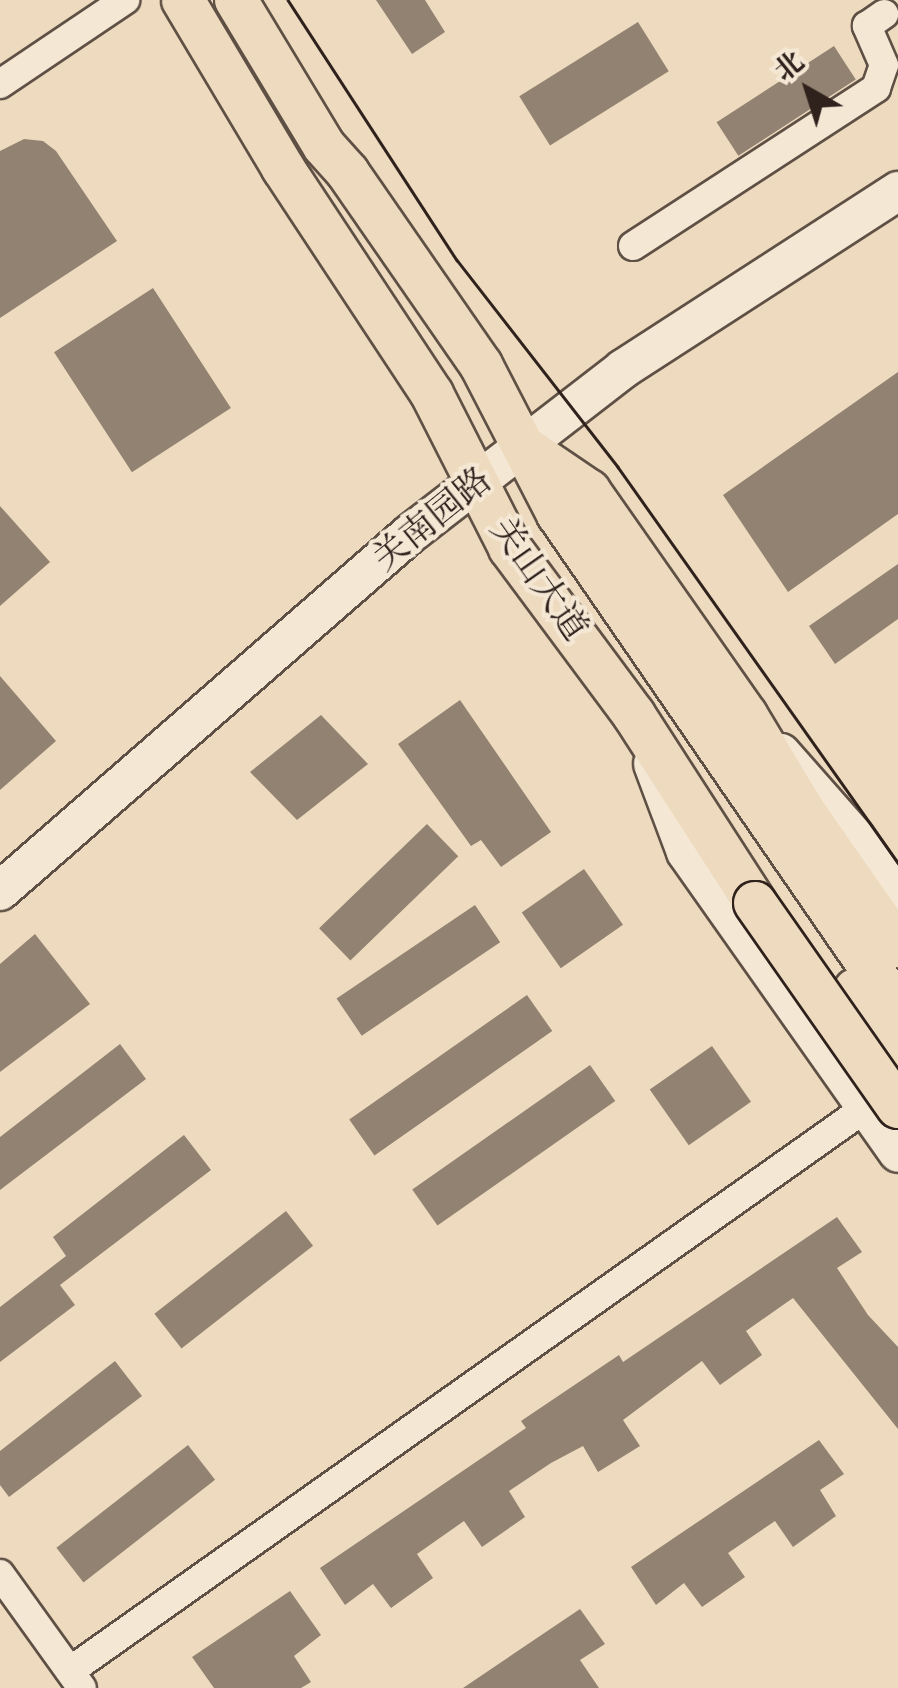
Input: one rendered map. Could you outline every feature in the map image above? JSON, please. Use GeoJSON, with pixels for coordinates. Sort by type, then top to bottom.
{"type":"FeatureCollection","features":[{"type":"Feature","properties":{"kind":"main road","name":"关山大道"},"geometry":{"type":"LineString","coordinates":[[183,0],[284,168],[432,394],[510,548],[634,715],[686,852],[882,1108],[898,1153]]}},
{"type":"Feature","properties":{"kind":"main road","name":"关山大道"},"geometry":{"type":"LineString","coordinates":[[236,0],[324,146],[348,173],[481,365],[558,514],[756,797],[793,879]]}},
{"type":"Feature","properties":{"kind":"main road","name":"关南园路"},"geometry":{"type":"LineString","coordinates":[[0,890],[410,533],[471,472],[518,436],[611,353],[898,166]]}},
{"type":"Feature","properties":{"kind":"main road","name":"关南园路"},"geometry":{"type":"LineString","coordinates":[[518,436],[898,191]]}},
{"type":"Feature","properties":{"kind":"main road"},"geometry":{"type":"LineString","coordinates":[[518,436],[589,491],[746,715],[822,796],[898,899]]}},
{"type":"Feature","properties":{"kind":"main road","name":"关南园路"},"geometry":{"type":"LineString","coordinates":[[0,858],[394,514],[471,472]]}},
{"type":"Feature","properties":{"kind":"main road"},"geometry":{"type":"LineString","coordinates":[[634,715],[793,879],[898,1008]]}},
{"type":"Feature","properties":{"kind":"main road"},"geometry":{"type":"LineString","coordinates":[[746,715],[793,879],[882,1108]]}},
{"type":"Feature","properties":{"kind":"main road"},"geometry":{"type":"LineString","coordinates":[[793,879],[898,946]]}},
{"type":"Feature","properties":{"kind":"main road"},"geometry":{"type":"LineString","coordinates":[[793,879],[898,1051]]}},
{"type":"Feature","properties":{"kind":"street"},"geometry":{"type":"LineString","coordinates":[[0,84],[125,0]]}},
{"type":"Feature","properties":{"kind":"street"},"geometry":{"type":"LineString","coordinates":[[879,7],[898,54]]}},
{"type":"Feature","properties":{"kind":"street"},"geometry":{"type":"LineString","coordinates":[[633,246],[876,88],[884,64],[866,26],[879,7]]}},
{"type":"Feature","properties":{"kind":"street"},"geometry":{"type":"LineString","coordinates":[[0,1574],[76,1680],[882,1108],[898,1084]]}},
{"type":"Feature","properties":{"kind":"building"},"geometry":{"type":"Polygon","coordinates":[[[376,0],[425,0],[445,32],[412,54],[376,0]]]}},
{"type":"Feature","properties":{"kind":"building"},"geometry":{"type":"Polygon","coordinates":[[[638,22],[669,71],[550,145],[519,96],[638,22]]]}},
{"type":"Feature","properties":{"kind":"building"},"geometry":{"type":"Polygon","coordinates":[[[834,46],[856,80],[738,156],[717,122],[834,46]]]}},
{"type":"Feature","properties":{"kind":"building"},"geometry":{"type":"Polygon","coordinates":[[[24,139],[43,141],[56,151],[117,241],[0,318],[0,151],[24,139]]]}},
{"type":"Feature","properties":{"kind":"building"},"geometry":{"type":"Polygon","coordinates":[[[153,288],[231,408],[132,472],[54,352],[153,288]]]}},
{"type":"Feature","properties":{"kind":"building"},"geometry":{"type":"Polygon","coordinates":[[[898,372],[898,514],[788,592],[723,495],[898,372]]]}},
{"type":"Feature","properties":{"kind":"building"},"geometry":{"type":"Polygon","coordinates":[[[0,506],[50,562],[0,606],[0,506]]]}},
{"type":"Feature","properties":{"kind":"building"},"geometry":{"type":"Polygon","coordinates":[[[898,564],[898,619],[835,664],[809,626],[898,564]]]}},
{"type":"Feature","properties":{"kind":"building"},"geometry":{"type":"Polygon","coordinates":[[[0,676],[56,741],[0,790],[0,676]]]}},
{"type":"Feature","properties":{"kind":"building"},"geometry":{"type":"Polygon","coordinates":[[[460,700],[551,832],[501,867],[481,840],[471,846],[398,744],[460,700]]]}},
{"type":"Feature","properties":{"kind":"building"},"geometry":{"type":"Polygon","coordinates":[[[321,715],[368,764],[297,820],[250,772],[321,715]]]}},
{"type":"Feature","properties":{"kind":"building"},"geometry":{"type":"Polygon","coordinates":[[[427,824],[458,856],[350,961],[319,928],[427,824]]]}},
{"type":"Feature","properties":{"kind":"building"},"geometry":{"type":"Polygon","coordinates":[[[584,869],[623,925],[561,968],[522,913],[584,869]]]}},
{"type":"Feature","properties":{"kind":"building"},"geometry":{"type":"Polygon","coordinates":[[[475,905],[500,942],[362,1036],[337,998],[475,905]]]}},
{"type":"Feature","properties":{"kind":"building"},"geometry":{"type":"Polygon","coordinates":[[[35,934],[90,1004],[0,1072],[0,964],[35,934]]]}},
{"type":"Feature","properties":{"kind":"building"},"geometry":{"type":"Polygon","coordinates":[[[527,995],[552,1031],[374,1156],[349,1119],[527,995]]]}},
{"type":"Feature","properties":{"kind":"building"},"geometry":{"type":"Polygon","coordinates":[[[120,1044],[146,1079],[0,1190],[0,1137],[120,1044]]]}},
{"type":"Feature","properties":{"kind":"building"},"geometry":{"type":"Polygon","coordinates":[[[712,1046],[751,1102],[689,1145],[650,1090],[712,1046]]]}},
{"type":"Feature","properties":{"kind":"building"},"geometry":{"type":"Polygon","coordinates":[[[590,1065],[615,1101],[437,1226],[412,1189],[590,1065]]]}},
{"type":"Feature","properties":{"kind":"building"},"geometry":{"type":"Polygon","coordinates":[[[184,1135],[211,1170],[60,1285],[75,1305],[0,1362],[0,1307],[66,1256],[53,1237],[184,1135]]]}},
{"type":"Feature","properties":{"kind":"building"},"geometry":{"type":"Polygon","coordinates":[[[286,1211],[313,1246],[181,1348],[154,1314],[286,1211]]]}},
{"type":"Feature","properties":{"kind":"building"},"geometry":{"type":"Polygon","coordinates":[[[837,1217],[862,1252],[837,1268],[868,1315],[898,1347],[898,1429],[793,1298],[746,1331],[762,1355],[720,1385],[702,1361],[623,1420],[640,1446],[598,1472],[583,1446],[551,1463],[509,1491],[525,1517],[482,1547],[464,1521],[417,1554],[433,1578],[391,1608],[373,1584],[345,1605],[320,1568],[526,1428],[521,1421],[619,1355],[623,1362],[837,1217]]]}},
{"type":"Feature","properties":{"kind":"building"},"geometry":{"type":"Polygon","coordinates":[[[115,1361],[142,1396],[9,1497],[0,1485],[0,1451],[115,1361]]]}},
{"type":"Feature","properties":{"kind":"building"},"geometry":{"type":"Polygon","coordinates":[[[819,1440],[844,1474],[820,1490],[836,1516],[793,1547],[775,1521],[728,1553],[745,1577],[702,1607],[684,1583],[656,1605],[631,1567],[819,1440]]]}},
{"type":"Feature","properties":{"kind":"building"},"geometry":{"type":"Polygon","coordinates":[[[188,1445],[215,1480],[83,1582],[56,1548],[188,1445]]]}},
{"type":"Feature","properties":{"kind":"building"},"geometry":{"type":"Polygon","coordinates":[[[290,1591],[321,1635],[294,1656],[311,1682],[301,1688],[214,1688],[192,1657],[290,1591]]]}},
{"type":"Feature","properties":{"kind":"building"},"geometry":{"type":"Polygon","coordinates":[[[580,1609],[605,1644],[580,1660],[599,1688],[463,1688],[580,1609]]]}},
{"type":"Feature","properties":{"kind":"tram line"},"geometry":{"type":"LineString","coordinates":[[288,0],[457,260],[618,467],[898,863]]}}]}
